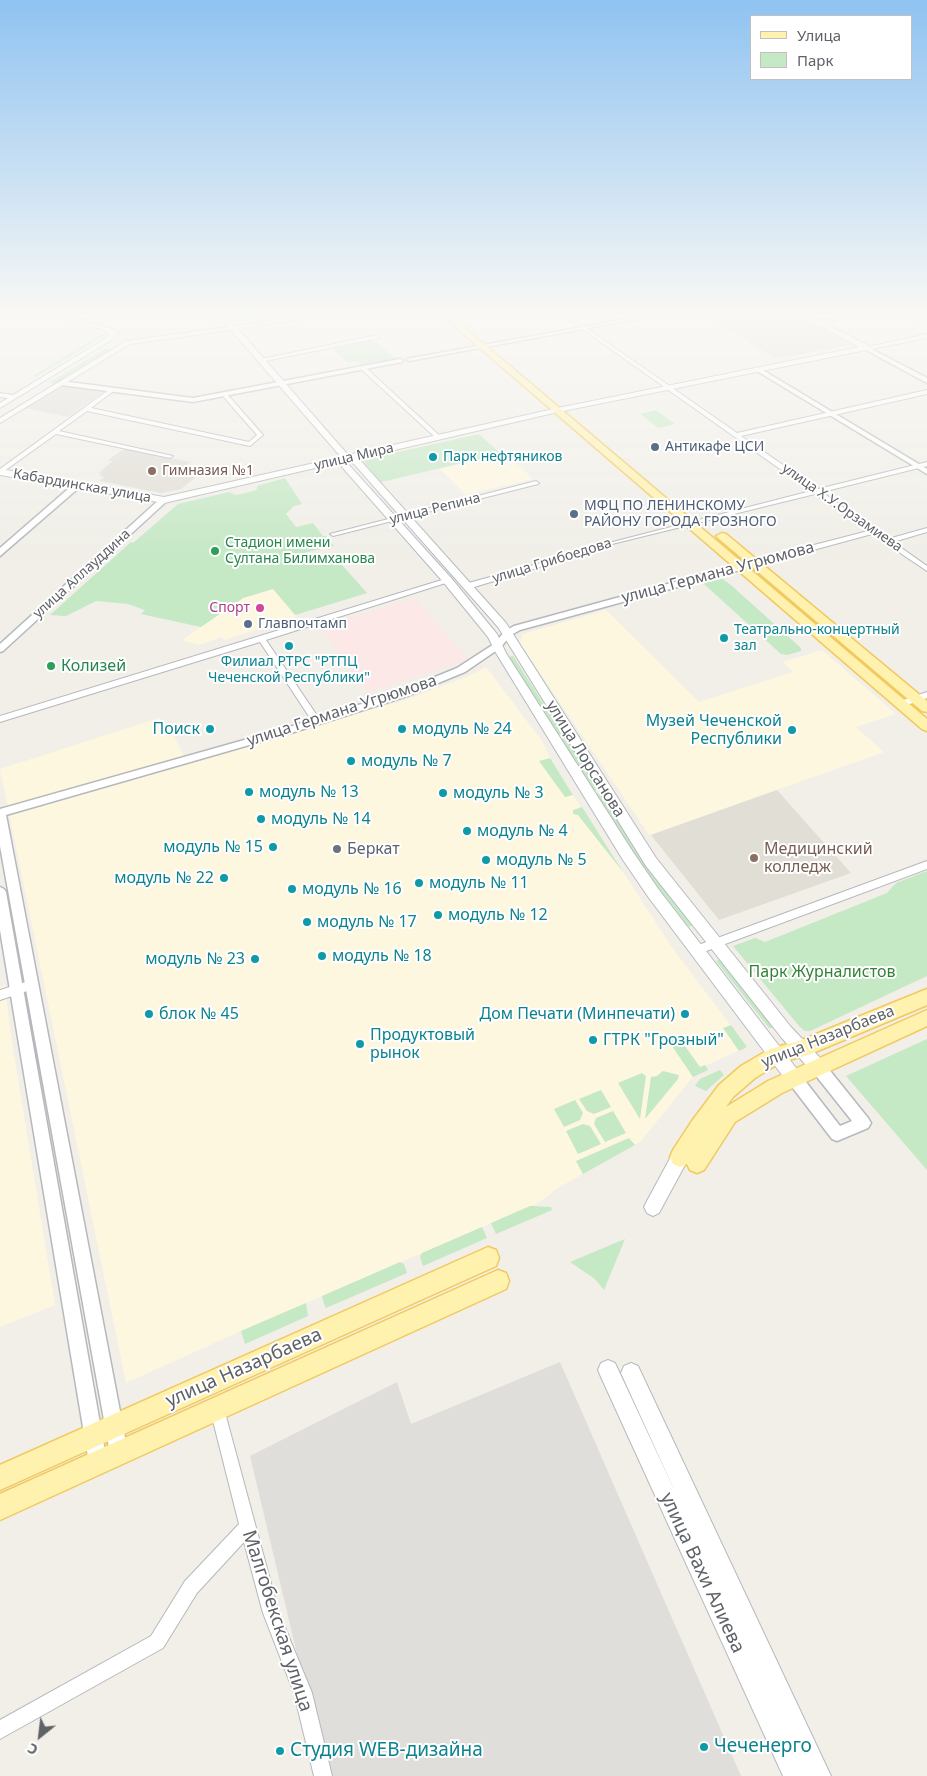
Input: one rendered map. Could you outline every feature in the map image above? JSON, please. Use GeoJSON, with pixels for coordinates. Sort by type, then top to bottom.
{"type":"FeatureCollection","features":[{"type":"Feature","properties":{"kind":"main road"},"geometry":{"type":"LineString","coordinates":[[0,406],[19,394]]}},
{"type":"Feature","properties":{"kind":"main road"},"geometry":{"type":"LineString","coordinates":[[0,421],[44,394]]}},
{"type":"Feature","properties":{"kind":"main road","name":"улица Лорсанова"},"geometry":{"type":"LineString","coordinates":[[290,394],[346,458],[357,462],[508,633],[524,662],[651,862],[715,944],[818,1067]]}},
{"type":"Feature","properties":{"kind":"main road"},"geometry":{"type":"LineString","coordinates":[[539,394],[927,726]]}},
{"type":"Feature","properties":{"kind":"main road","name":"улица Мира"},"geometry":{"type":"LineString","coordinates":[[164,500],[558,410],[641,394]]}},
{"type":"Feature","properties":{"kind":"main road"},"geometry":{"type":"LineString","coordinates":[[559,399],[635,463]]}},
{"type":"Feature","properties":{"kind":"main road","name":"улица Лорсанова"},"geometry":{"type":"LineString","coordinates":[[346,458],[345,465],[448,581],[493,636],[497,646],[628,856],[794,1078]]}},
{"type":"Feature","properties":{"kind":"main road","name":"Кабардинская улица"},"geometry":{"type":"LineString","coordinates":[[0,472],[164,500]]}},
{"type":"Feature","properties":{"kind":"main road"},"geometry":{"type":"LineString","coordinates":[[692,510],[921,697],[927,708]]}},
{"type":"Feature","properties":{"kind":"main road"},"geometry":{"type":"LineString","coordinates":[[908,1004],[927,988]]}},
{"type":"Feature","properties":{"kind":"main road","name":"улица Назарбаева"},"geometry":{"type":"LineString","coordinates":[[689,1160],[698,1127],[726,1091],[748,1072],[777,1055],[802,1049],[927,996]]}},
{"type":"Feature","properties":{"kind":"main road","name":"улица Назарбаева"},"geometry":{"type":"LineString","coordinates":[[689,1160],[728,1116],[794,1078],[927,1018]]}},
{"type":"Feature","properties":{"kind":"main road"},"geometry":{"type":"LineString","coordinates":[[653,1206],[689,1160]]}},
{"type":"Feature","properties":{"kind":"main road","name":"улица Назарбаева"},"geometry":{"type":"LineString","coordinates":[[0,1478],[488,1258]]}},
{"type":"Feature","properties":{"kind":"main road"},"geometry":{"type":"LineString","coordinates":[[465,1297],[498,1281]]}},
{"type":"Feature","properties":{"kind":"main road","name":"улица Назарбаева"},"geometry":{"type":"LineString","coordinates":[[0,1507],[465,1297]]}},
{"type":"Feature","properties":{"kind":"main road","name":"улица Вахи Алиева"},"geometry":{"type":"LineString","coordinates":[[608,1370],[796,1776]]}},
{"type":"Feature","properties":{"kind":"main road","name":"улица Вахи Алиева"},"geometry":{"type":"LineString","coordinates":[[630,1373],[819,1776]]}},
{"type":"Feature","properties":{"kind":"street"},"geometry":{"type":"LineString","coordinates":[[0,472],[107,394]]}},
{"type":"Feature","properties":{"kind":"street"},"geometry":{"type":"LineString","coordinates":[[142,394],[189,400],[231,394]]}},
{"type":"Feature","properties":{"kind":"street"},"geometry":{"type":"LineString","coordinates":[[391,394],[438,438]]}},
{"type":"Feature","properties":{"kind":"street","name":"улица Х.У.Орзамиева"},"geometry":{"type":"LineString","coordinates":[[679,394],[927,569]]}},
{"type":"Feature","properties":{"kind":"street"},"geometry":{"type":"LineString","coordinates":[[799,394],[927,472]]}},
{"type":"Feature","properties":{"kind":"street"},"geometry":{"type":"LineString","coordinates":[[738,435],[919,394]]}},
{"type":"Feature","properties":{"kind":"street"},"geometry":{"type":"LineString","coordinates":[[0,395],[14,397]]}},
{"type":"Feature","properties":{"kind":"street"},"geometry":{"type":"LineString","coordinates":[[86,409],[250,444],[260,435],[225,395]]}},
{"type":"Feature","properties":{"kind":"street"},"geometry":{"type":"LineString","coordinates":[[54,432],[170,456]]}},
{"type":"Feature","properties":{"kind":"street","name":"улица Грибоедова"},"geometry":{"type":"LineString","coordinates":[[468,586],[561,559],[564,556],[816,490],[927,464]]}},
{"type":"Feature","properties":{"kind":"street","name":"улица Репина"},"geometry":{"type":"LineString","coordinates":[[333,534],[536,483]]}},
{"type":"Feature","properties":{"kind":"street"},"geometry":{"type":"LineString","coordinates":[[1,552],[78,486]]}},
{"type":"Feature","properties":{"kind":"street","name":"улица Аллауддина"},"geometry":{"type":"LineString","coordinates":[[0,648],[164,500]]}},
{"type":"Feature","properties":{"kind":"street"},"geometry":{"type":"LineString","coordinates":[[888,541],[927,530]]}},
{"type":"Feature","properties":{"kind":"street","name":"улица Германа Угрюмова"},"geometry":{"type":"LineString","coordinates":[[0,814],[317,722],[437,682],[461,670],[497,646],[508,633],[517,628],[874,531]]}},
{"type":"Feature","properties":{"kind":"street"},"geometry":{"type":"LineString","coordinates":[[0,719],[448,581]]}},
{"type":"Feature","properties":{"kind":"street"},"geometry":{"type":"LineString","coordinates":[[261,638],[317,722]]}},
{"type":"Feature","properties":{"kind":"street"},"geometry":{"type":"LineString","coordinates":[[901,704],[921,697]]}},
{"type":"Feature","properties":{"kind":"street"},"geometry":{"type":"LineString","coordinates":[[0,814],[24,987],[109,1458]]}},
{"type":"Feature","properties":{"kind":"street"},"geometry":{"type":"LineString","coordinates":[[697,950],[927,865]]}},
{"type":"Feature","properties":{"kind":"street"},"geometry":{"type":"LineString","coordinates":[[0,892],[24,987],[109,1458]]}},
{"type":"Feature","properties":{"kind":"street"},"geometry":{"type":"LineString","coordinates":[[0,996],[24,987]]}},
{"type":"Feature","properties":{"kind":"street"},"geometry":{"type":"LineString","coordinates":[[794,1078],[838,1134],[863,1124],[818,1067]]}},
{"type":"Feature","properties":{"kind":"street","name":"Малгобекская улица"},"geometry":{"type":"LineString","coordinates":[[216,1409],[271,1613],[303,1693],[323,1776]]}},
{"type":"Feature","properties":{"kind":"street"},"geometry":{"type":"LineString","coordinates":[[0,1730],[157,1642],[192,1588],[247,1528]]}},
{"type":"Feature","properties":{"kind":"shaded area"},"geometry":{"type":"Polygon","coordinates":[[[48,394],[101,394],[68,417],[25,408],[48,394]]]}},
{"type":"Feature","properties":{"kind":"shaded area","name":"Гимназия №1"},"geometry":{"type":"Polygon","coordinates":[[[124,449],[190,462],[187,465],[206,469],[181,489],[161,493],[100,481],[104,477],[99,476],[102,474],[98,473],[113,461],[108,460],[124,449]]]}},
{"type":"Feature","properties":{"kind":"shaded area"},"geometry":{"type":"Polygon","coordinates":[[[501,454],[507,455],[533,479],[466,495],[440,469],[501,454]]]}},
{"type":"Feature","properties":{"kind":"shaded area"},"geometry":{"type":"Polygon","coordinates":[[[274,589],[297,617],[224,640],[222,637],[199,645],[182,640],[243,598],[274,589]]]}},
{"type":"Feature","properties":{"kind":"shaded area"},"geometry":{"type":"Polygon","coordinates":[[[414,598],[469,660],[368,692],[319,626],[414,598]]]}},
{"type":"Feature","properties":{"kind":"shaded area"},"geometry":{"type":"Polygon","coordinates":[[[606,610],[699,702],[793,672],[783,662],[822,650],[896,714],[856,727],[884,752],[649,835],[520,643],[523,634],[606,610]]]}},
{"type":"Feature","properties":{"kind":"shaded area","name":"Беркат"},"geometry":{"type":"Polygon","coordinates":[[[486,667],[542,741],[550,758],[573,795],[671,946],[747,1047],[700,1068],[641,1141],[558,1188],[538,1203],[241,1331],[126,1383],[0,769],[159,718],[169,727],[187,762],[408,699],[469,676],[486,667]]]}},
{"type":"Feature","properties":{"kind":"shaded area","name":"Медицинский колледж"},"geometry":{"type":"Polygon","coordinates":[[[777,790],[851,873],[719,920],[651,835],[777,790]]]}},
{"type":"Feature","properties":{"kind":"shaded area"},"geometry":{"type":"Polygon","coordinates":[[[5,985],[10,1030],[55,1305],[0,1327],[0,987],[5,985]]]}},
{"type":"Feature","properties":{"kind":"shaded area"},"geometry":{"type":"Polygon","coordinates":[[[560,1362],[741,1776],[326,1776],[250,1456],[397,1382],[411,1424],[560,1362]]]}},
{"type":"Feature","properties":{"kind":"green space"},"geometry":{"type":"Polygon","coordinates":[[[656,410],[675,424],[658,428],[640,414],[656,410]]]}},
{"type":"Feature","properties":{"kind":"green space","name":"Парк нефтяников"},"geometry":{"type":"Polygon","coordinates":[[[479,434],[501,454],[381,482],[362,460],[479,434]]]}},
{"type":"Feature","properties":{"kind":"green space","name":"Стадион имени Султана Билимханова"},"geometry":{"type":"Polygon","coordinates":[[[285,478],[302,504],[294,506],[286,514],[296,527],[313,523],[334,546],[286,557],[288,565],[322,557],[324,560],[335,557],[367,593],[295,615],[273,589],[243,598],[201,627],[141,614],[145,610],[128,604],[96,601],[66,616],[50,615],[131,542],[133,543],[178,504],[229,492],[236,495],[254,491],[257,489],[257,486],[285,478]]]}},
{"type":"Feature","properties":{"kind":"green space"},"geometry":{"type":"Polygon","coordinates":[[[719,578],[732,586],[801,648],[801,651],[787,655],[781,654],[704,584],[719,578]]]}},
{"type":"Feature","properties":{"kind":"green space"},"geometry":{"type":"Polygon","coordinates":[[[513,656],[599,790],[594,791],[509,657],[513,656]]]}},
{"type":"Feature","properties":{"kind":"green space"},"geometry":{"type":"Polygon","coordinates":[[[550,758],[573,795],[565,797],[539,761],[550,758]]]}},
{"type":"Feature","properties":{"kind":"green space"},"geometry":{"type":"Polygon","coordinates":[[[600,793],[641,857],[694,925],[689,927],[636,859],[596,794],[600,793]]]}},
{"type":"Feature","properties":{"kind":"green space"},"geometry":{"type":"Polygon","coordinates":[[[582,807],[623,872],[578,815],[573,814],[573,810],[582,807]]]}},
{"type":"Feature","properties":{"kind":"green space","name":"Парк Журналистов"},"geometry":{"type":"Polygon","coordinates":[[[927,871],[927,976],[810,1031],[805,1031],[799,1026],[733,946],[755,938],[765,942],[887,893],[896,883],[927,871]]]}},
{"type":"Feature","properties":{"kind":"green space"},"geometry":{"type":"Polygon","coordinates":[[[721,959],[774,1026],[773,1028],[769,1028],[716,961],[721,959]]]}},
{"type":"Feature","properties":{"kind":"green space"},"geometry":{"type":"Polygon","coordinates":[[[731,1025],[747,1047],[739,1051],[723,1028],[731,1025]]]}},
{"type":"Feature","properties":{"kind":"green space"},"geometry":{"type":"Polygon","coordinates":[[[677,1035],[700,1067],[705,1065],[708,1070],[693,1077],[668,1040],[677,1035]]]}},
{"type":"Feature","properties":{"kind":"green space"},"geometry":{"type":"Polygon","coordinates":[[[927,1039],[927,1170],[846,1076],[927,1039]]]}},
{"type":"Feature","properties":{"kind":"green space"},"geometry":{"type":"Polygon","coordinates":[[[720,1070],[724,1075],[706,1091],[695,1086],[700,1079],[720,1070]]]}},
{"type":"Feature","properties":{"kind":"green space"},"geometry":{"type":"Polygon","coordinates":[[[663,1071],[679,1075],[678,1079],[645,1119],[651,1077],[657,1076],[663,1071]]]}},
{"type":"Feature","properties":{"kind":"green space"},"geometry":{"type":"Polygon","coordinates":[[[642,1073],[646,1076],[640,1119],[618,1083],[642,1073]]]}},
{"type":"Feature","properties":{"kind":"green space"},"geometry":{"type":"Polygon","coordinates":[[[601,1090],[611,1107],[594,1114],[587,1111],[579,1099],[601,1090]]]}},
{"type":"Feature","properties":{"kind":"green space"},"geometry":{"type":"Polygon","coordinates":[[[575,1100],[583,1113],[580,1120],[564,1127],[554,1109],[575,1100]]]}},
{"type":"Feature","properties":{"kind":"green space"},"geometry":{"type":"Polygon","coordinates":[[[613,1111],[626,1133],[605,1142],[594,1124],[596,1118],[613,1111]]]}},
{"type":"Feature","properties":{"kind":"green space"},"geometry":{"type":"Polygon","coordinates":[[[583,1124],[590,1126],[601,1144],[578,1154],[566,1131],[583,1124]]]}},
{"type":"Feature","properties":{"kind":"green space"},"geometry":{"type":"Polygon","coordinates":[[[629,1138],[635,1145],[583,1174],[576,1161],[629,1138]]]}},
{"type":"Feature","properties":{"kind":"green space"},"geometry":{"type":"Polygon","coordinates":[[[530,1206],[551,1207],[552,1210],[496,1234],[491,1223],[530,1206]]]}},
{"type":"Feature","properties":{"kind":"green space"},"geometry":{"type":"Polygon","coordinates":[[[482,1227],[487,1238],[423,1266],[420,1257],[422,1253],[482,1227]]]}},
{"type":"Feature","properties":{"kind":"green space"},"geometry":{"type":"Polygon","coordinates":[[[625,1239],[604,1290],[595,1279],[570,1262],[625,1239]]]}},
{"type":"Feature","properties":{"kind":"green space"},"geometry":{"type":"Polygon","coordinates":[[[400,1262],[404,1264],[407,1273],[326,1308],[322,1296],[400,1262]]]}},
{"type":"Feature","properties":{"kind":"green space"},"geometry":{"type":"Polygon","coordinates":[[[306,1303],[308,1316],[245,1344],[241,1331],[306,1303]]]}},
{"type":"Feature","properties":{"kind":"place","name":"Антикафе ЦСИ"},"geometry":{"type":"Point","coordinates":[655,447]}},
{"type":"Feature","properties":{"kind":"place","name":"Парк нефтяников"},"geometry":{"type":"Point","coordinates":[433,457]}},
{"type":"Feature","properties":{"kind":"place","name":"Гимназия №1"},"geometry":{"type":"Point","coordinates":[152,471]}},
{"type":"Feature","properties":{"kind":"place","name":"МФЦ ПО ЛЕНИНСКОМУ РАЙОНУ ГОРОДА ГРОЗНОГО"},"geometry":{"type":"Point","coordinates":[574,514]}},
{"type":"Feature","properties":{"kind":"place","name":"Стадион имени Султана Билимханова"},"geometry":{"type":"Point","coordinates":[215,551]}},
{"type":"Feature","properties":{"kind":"place","name":"Спорт"},"geometry":{"type":"Point","coordinates":[260,608]}},
{"type":"Feature","properties":{"kind":"place","name":"Главпочтамп"},"geometry":{"type":"Point","coordinates":[248,624]}},
{"type":"Feature","properties":{"kind":"place","name":"Театрально-концертный зал"},"geometry":{"type":"Point","coordinates":[724,638]}},
{"type":"Feature","properties":{"kind":"place","name":"Филиал РТРС \"РТПЦ Чеченской Республики\""},"geometry":{"type":"Point","coordinates":[289,646]}},
{"type":"Feature","properties":{"kind":"place","name":"Колизей"},"geometry":{"type":"Point","coordinates":[51,666]}},
{"type":"Feature","properties":{"kind":"place","name":"Поиск"},"geometry":{"type":"Point","coordinates":[210,729]}},
{"type":"Feature","properties":{"kind":"place","name":"модуль № 24"},"geometry":{"type":"Point","coordinates":[402,729]}},
{"type":"Feature","properties":{"kind":"place","name":"Музей Чеченской Республики"},"geometry":{"type":"Point","coordinates":[792,730]}},
{"type":"Feature","properties":{"kind":"place","name":"модуль № 7"},"geometry":{"type":"Point","coordinates":[351,761]}},
{"type":"Feature","properties":{"kind":"place","name":"модуль № 13"},"geometry":{"type":"Point","coordinates":[249,792]}},
{"type":"Feature","properties":{"kind":"place","name":"модуль № 3"},"geometry":{"type":"Point","coordinates":[443,793]}},
{"type":"Feature","properties":{"kind":"place","name":"модуль № 14"},"geometry":{"type":"Point","coordinates":[261,819]}},
{"type":"Feature","properties":{"kind":"place","name":"модуль № 4"},"geometry":{"type":"Point","coordinates":[467,831]}},
{"type":"Feature","properties":{"kind":"place","name":"модуль № 15"},"geometry":{"type":"Point","coordinates":[273,847]}},
{"type":"Feature","properties":{"kind":"place","name":"Беркат"},"geometry":{"type":"Point","coordinates":[337,849]}},
{"type":"Feature","properties":{"kind":"place","name":"Медицинский колледж"},"geometry":{"type":"Point","coordinates":[754,858]}},
{"type":"Feature","properties":{"kind":"place","name":"модуль № 5"},"geometry":{"type":"Point","coordinates":[486,860]}},
{"type":"Feature","properties":{"kind":"place","name":"модуль № 22"},"geometry":{"type":"Point","coordinates":[224,878]}},
{"type":"Feature","properties":{"kind":"place","name":"модуль № 11"},"geometry":{"type":"Point","coordinates":[419,883]}},
{"type":"Feature","properties":{"kind":"place","name":"модуль № 16"},"geometry":{"type":"Point","coordinates":[292,889]}},
{"type":"Feature","properties":{"kind":"place","name":"модуль № 12"},"geometry":{"type":"Point","coordinates":[438,915]}},
{"type":"Feature","properties":{"kind":"place","name":"модуль № 17"},"geometry":{"type":"Point","coordinates":[307,922]}},
{"type":"Feature","properties":{"kind":"place","name":"модуль № 18"},"geometry":{"type":"Point","coordinates":[322,956]}},
{"type":"Feature","properties":{"kind":"place","name":"модуль № 23"},"geometry":{"type":"Point","coordinates":[255,959]}},
{"type":"Feature","properties":{"kind":"place","name":"блок № 45"},"geometry":{"type":"Point","coordinates":[149,1014]}},
{"type":"Feature","properties":{"kind":"place","name":"Дом Печати (Минпечати)"},"geometry":{"type":"Point","coordinates":[685,1014]}},
{"type":"Feature","properties":{"kind":"place","name":"ГТРК \"Грозный\""},"geometry":{"type":"Point","coordinates":[593,1040]}},
{"type":"Feature","properties":{"kind":"place","name":"Продуктовый рынок"},"geometry":{"type":"Point","coordinates":[360,1044]}},
{"type":"Feature","properties":{"kind":"place","name":"Чеченерго"},"geometry":{"type":"Point","coordinates":[704,1747]}},
{"type":"Feature","properties":{"kind":"place","name":"Студия WEB-дизайна"},"geometry":{"type":"Point","coordinates":[280,1751]}}]}
